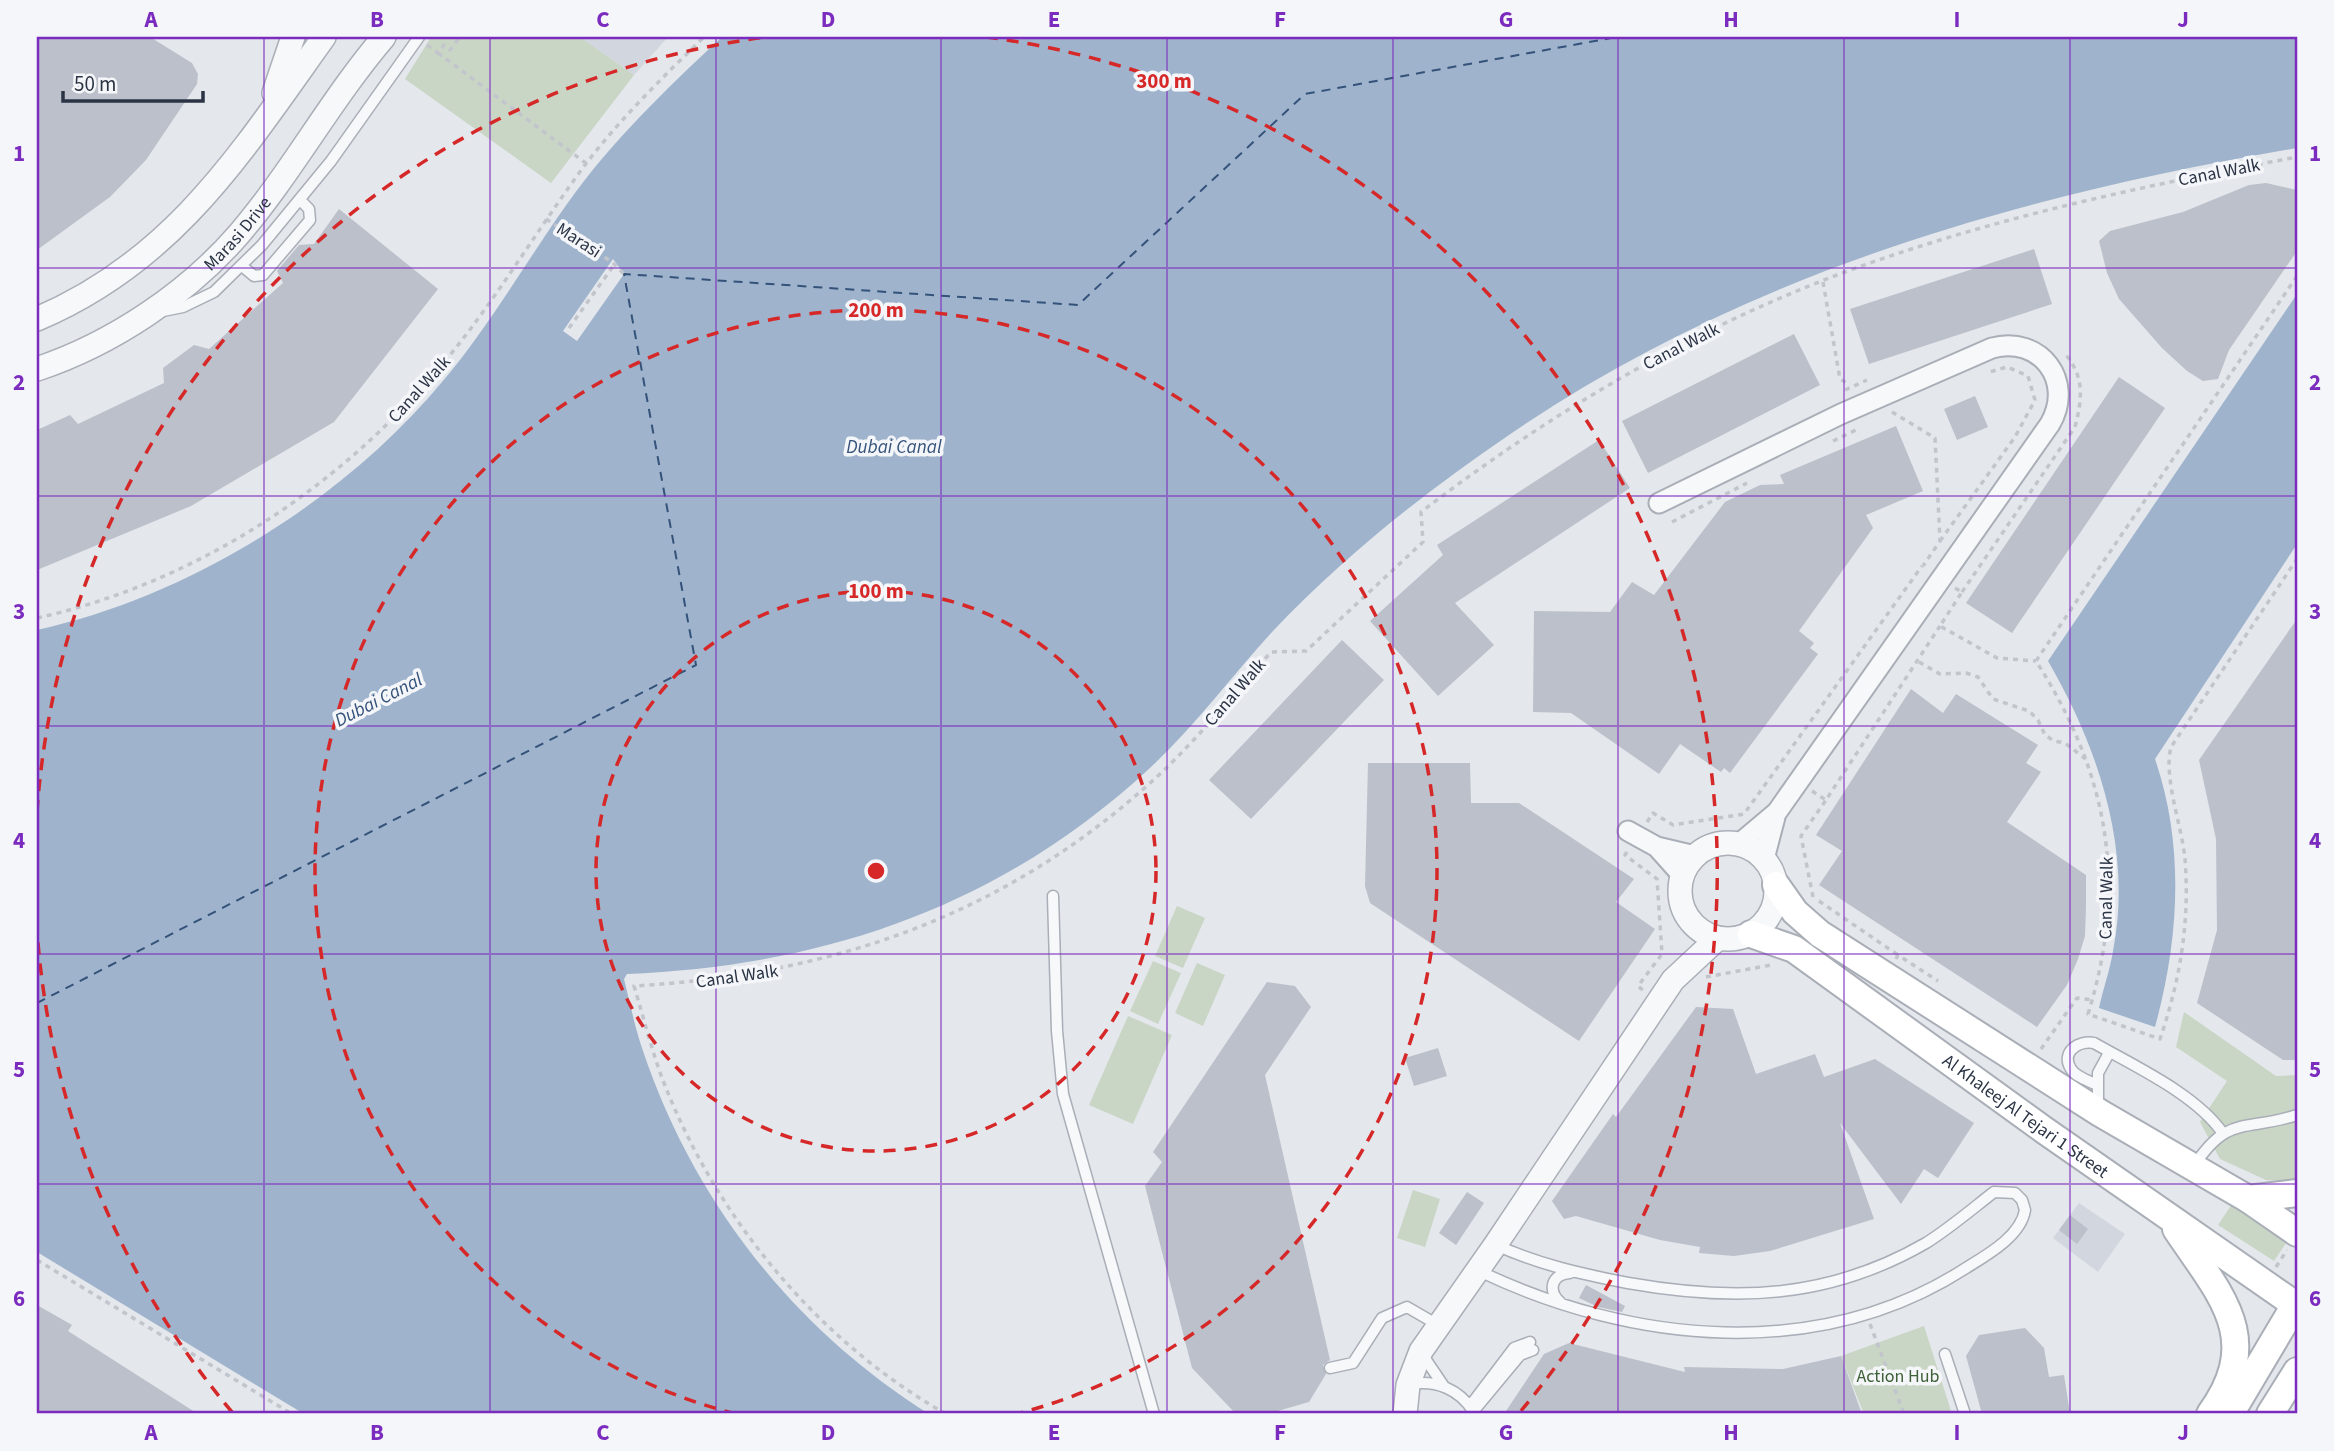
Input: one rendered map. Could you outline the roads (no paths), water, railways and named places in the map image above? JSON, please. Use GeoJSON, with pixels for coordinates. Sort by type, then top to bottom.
{"type":"FeatureCollection","features":[{"type":"Feature","properties":{"kind":"main road","name":"Al Khaleej Al Tejari 1 Street"},"geometry":{"type":"LineString","coordinates":[[1776,885],[1795,912],[1820,934],[2100,1113],[2248,1199],[2297,1233]]}},
{"type":"Feature","properties":{"kind":"main road","name":"Al Khaleej Al Tejari 1 Street"},"geometry":{"type":"LineString","coordinates":[[1751,934],[1794,949],[2168,1216],[2297,1304]]}},
{"type":"Feature","properties":{"kind":"main road"},"geometry":{"type":"LineString","coordinates":[[2248,1199],[2297,1193]]}},
{"type":"Feature","properties":{"kind":"main road"},"geometry":{"type":"LineString","coordinates":[[2168,1216],[2221,1296],[2234,1325],[2237,1344],[2234,1372],[2224,1395],[2210,1414]]}},
{"type":"Feature","properties":{"kind":"main road"},"geometry":{"type":"LineString","coordinates":[[2230,1414],[2297,1304]]}},
{"type":"Feature","properties":{"kind":"main road"},"geometry":{"type":"LineString","coordinates":[[2270,1414],[2297,1371]]}},
{"type":"Feature","properties":{"kind":"street"},"geometry":{"type":"LineString","coordinates":[[263,122],[293,37]]}},
{"type":"Feature","properties":{"kind":"street"},"geometry":{"type":"LineString","coordinates":[[37,319],[92,293],[149,253],[200,205],[324,37]]}},
{"type":"Feature","properties":{"kind":"street","name":"Marasi Drive"},"geometry":{"type":"LineString","coordinates":[[39,370],[103,339],[148,312],[180,289],[238,235],[375,42]]}},
{"type":"Feature","properties":{"kind":"street"},"geometry":{"type":"LineString","coordinates":[[1660,503],[1871,400],[1954,362],[2003,345],[2026,347],[2037,352],[2053,369],[2057,380],[2059,402],[2050,424],[1777,812],[1739,844]]}},
{"type":"Feature","properties":{"kind":"street"},"geometry":{"type":"LineString","coordinates":[[1764,859],[1777,812]]}},
{"type":"Feature","properties":{"kind":"street"},"geometry":{"type":"LineString","coordinates":[[1628,831],[1657,847],[1695,856]]}},
{"type":"Feature","properties":{"kind":"street"},"geometry":{"type":"LineString","coordinates":[[1716,844],[1739,844],[1764,859],[1776,885],[1776,896],[1769,918],[1751,934],[1729,940],[1717,939],[1691,923],[1680,898],[1682,875],[1695,856],[1716,844]]}},
{"type":"Feature","properties":{"kind":"street"},"geometry":{"type":"LineString","coordinates":[[1657,847],[1682,875]]}},
{"type":"Feature","properties":{"kind":"street"},"geometry":{"type":"LineString","coordinates":[[1673,980],[1691,923]]}},
{"type":"Feature","properties":{"kind":"street"},"geometry":{"type":"LineString","coordinates":[[1405,1414],[1409,1385],[1421,1351],[1438,1325],[1478,1271],[1673,980],[1717,939]]}},
{"type":"Feature","properties":{"kind":"lane"},"geometry":{"type":"LineString","coordinates":[[148,312],[199,301],[228,281],[300,200],[422,40]]}},
{"type":"Feature","properties":{"kind":"lane"},"geometry":{"type":"LineString","coordinates":[[242,266],[254,276],[267,272],[310,220],[310,209],[300,200]]}},
{"type":"Feature","properties":{"kind":"lane"},"geometry":{"type":"LineString","coordinates":[[1053,896],[1057,1031],[1063,1094],[1154,1414]]}},
{"type":"Feature","properties":{"kind":"lane"},"geometry":{"type":"LineString","coordinates":[[2095,1084],[2073,1072],[2069,1065],[2072,1049],[2086,1041],[2196,1104],[2222,1132]]}},
{"type":"Feature","properties":{"kind":"lane"},"geometry":{"type":"LineString","coordinates":[[2100,1113],[2095,1084],[2109,1053]]}},
{"type":"Feature","properties":{"kind":"lane"},"geometry":{"type":"LineString","coordinates":[[2193,1167],[2209,1142],[2222,1132],[2297,1115]]}},
{"type":"Feature","properties":{"kind":"lane"},"geometry":{"type":"LineString","coordinates":[[1478,1271],[1560,1303],[1660,1326],[1742,1334],[1783,1332],[1867,1315],[1941,1284],[1976,1262],[2017,1229],[2025,1210],[2022,1200],[2015,1193],[1994,1192],[1928,1242],[1901,1256],[1844,1278],[1754,1295],[1692,1294],[1571,1273],[1532,1261],[1496,1244]]}},
{"type":"Feature","properties":{"kind":"lane"},"geometry":{"type":"LineString","coordinates":[[1560,1303],[1553,1296],[1555,1279],[1562,1273],[1571,1273]]}},
{"type":"Feature","properties":{"kind":"lane"},"geometry":{"type":"LineString","coordinates":[[1330,1368],[1353,1363],[1382,1318],[1408,1307],[1438,1325]]}},
{"type":"Feature","properties":{"kind":"lane"},"geometry":{"type":"LineString","coordinates":[[1421,1351],[1443,1386],[1473,1410],[1520,1355],[1532,1346]]}},
{"type":"Feature","properties":{"kind":"lane"},"geometry":{"type":"LineString","coordinates":[[1945,1354],[1965,1414]]}},
{"type":"Feature","properties":{"kind":"lane"},"geometry":{"type":"LineString","coordinates":[[1409,1385],[1426,1383],[1443,1386]]}},
{"type":"Feature","properties":{"kind":"water","name":"Dubai Canal"},"geometry":{"type":"Polygon","coordinates":[[[722,37],[2297,37],[2297,148],[2090,190],[1988,217],[1887,249],[1788,286],[1692,329],[1599,378],[1509,435],[1447,479],[1356,551],[1273,631],[1198,718],[1151,767],[1094,815],[1035,856],[973,891],[908,919],[842,941],[772,958],[701,968],[627,974],[624,979],[643,1051],[664,1106],[690,1159],[720,1210],[793,1302],[835,1343],[880,1380],[929,1414],[304,1414],[37,1252],[37,630],[94,615],[150,594],[205,568],[259,538],[310,504],[358,466],[402,425],[459,361],[567,204],[602,159],[660,96],[722,37]]]}},
{"type":"Feature","properties":{"kind":"water"},"geometry":{"type":"Polygon","coordinates":[[[2297,294],[2297,544],[2155,759],[2171,825],[2175,893],[2169,961],[2155,1027],[2099,1008],[2112,958],[2118,913],[2114,838],[2107,800],[2096,764],[2082,728],[2048,661],[2297,294]]]}},
{"type":"Feature","properties":{"kind":"park label","name":"Action Hub"},"geometry":{"type":"Point","coordinates":[1898,1376]}}]}
